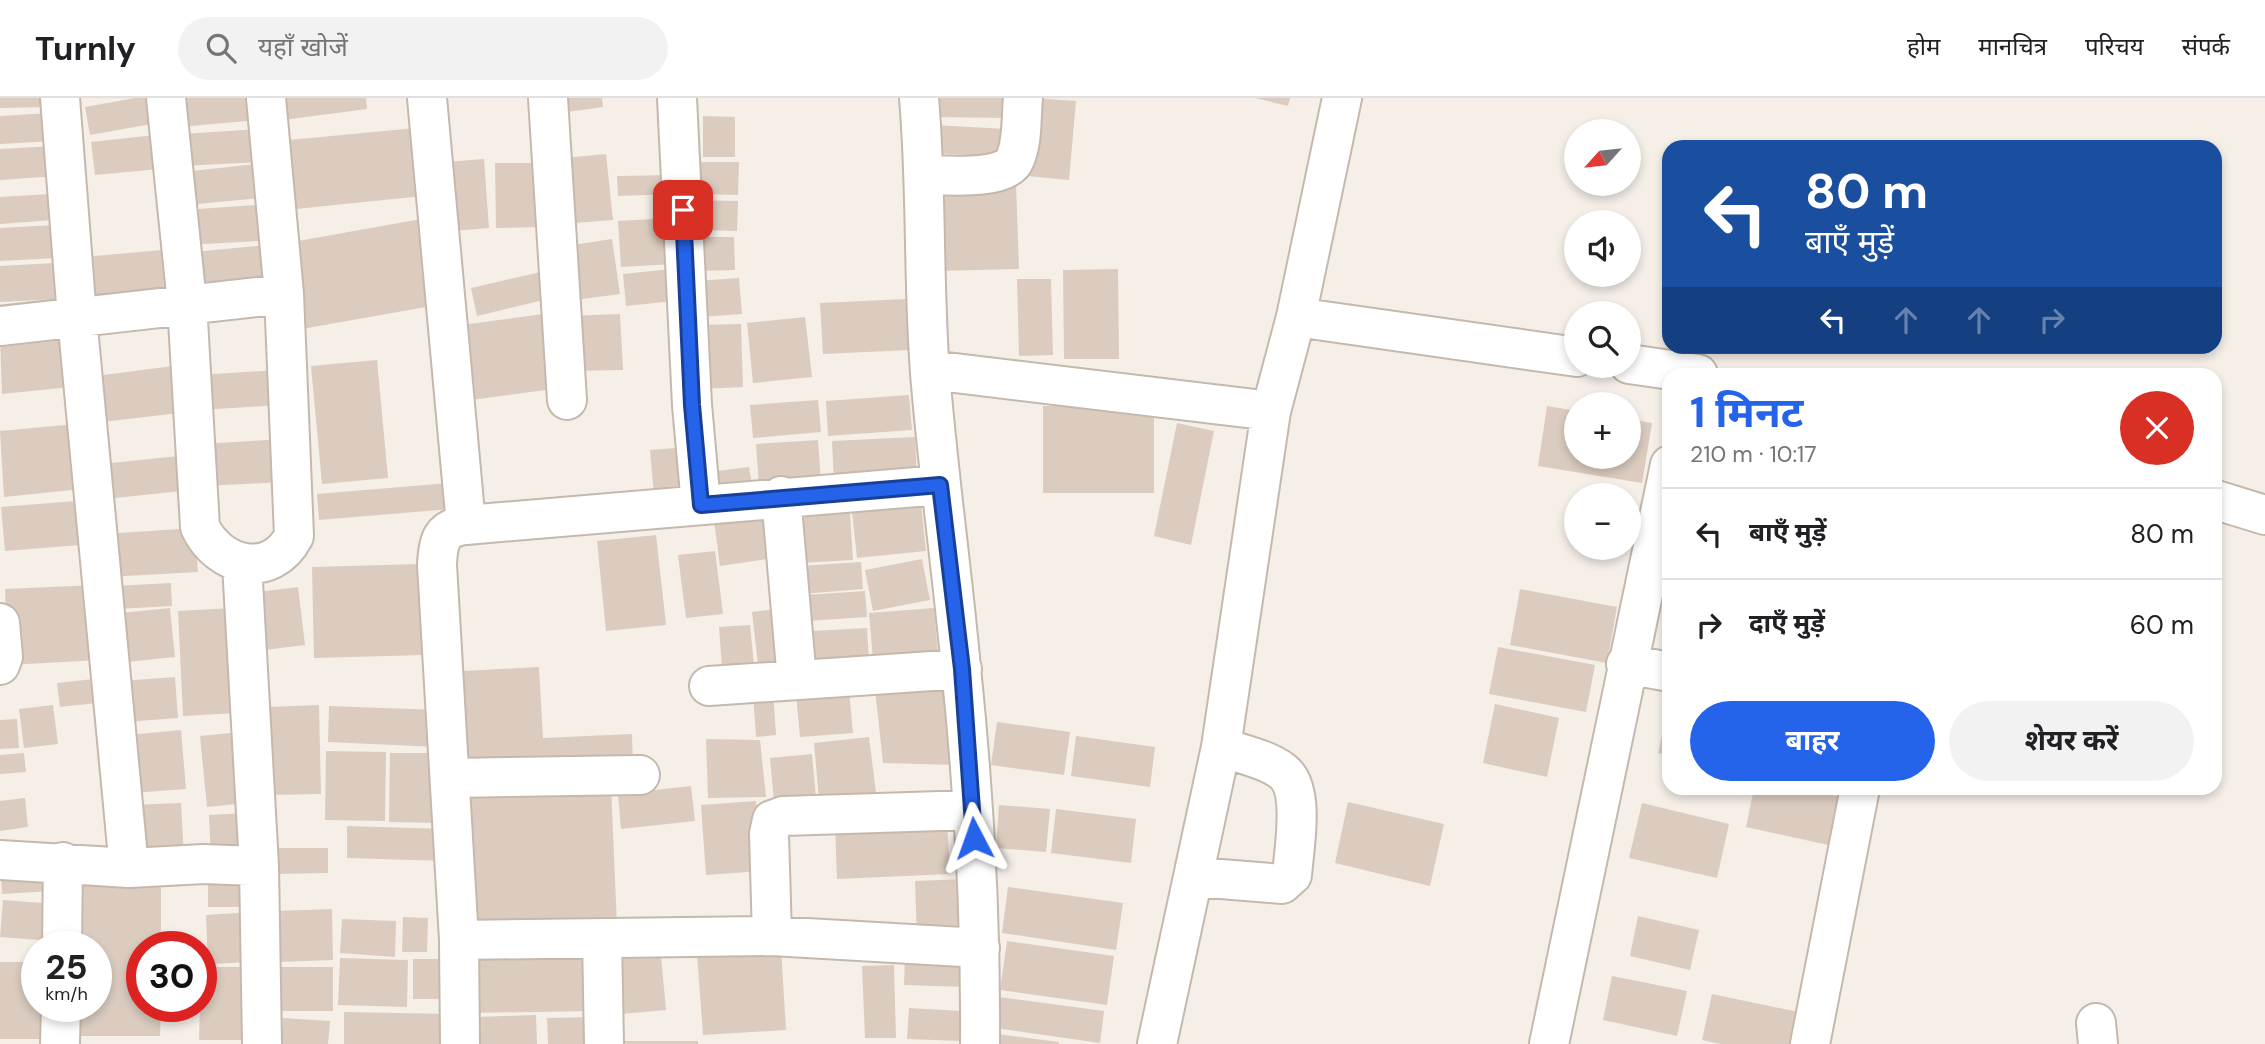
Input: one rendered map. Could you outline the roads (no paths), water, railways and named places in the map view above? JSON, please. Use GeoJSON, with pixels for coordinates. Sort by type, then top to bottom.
{"type":"FeatureCollection","features":[{"type":"Feature","properties":{"kind":"street"},"geometry":{"type":"LineString","coordinates":[[60,98],[77,317],[129,868]]}},
{"type":"Feature","properties":{"kind":"street"},"geometry":{"type":"LineString","coordinates":[[166,98],[187,303],[200,527],[215,551],[242,564],[260,563],[287,549],[294,536],[284,294],[266,98]]}},
{"type":"Feature","properties":{"kind":"street"},"geometry":{"type":"LineString","coordinates":[[427,98],[466,525]]}},
{"type":"Feature","properties":{"kind":"street"},"geometry":{"type":"LineString","coordinates":[[548,98],[567,400]]}},
{"type":"Feature","properties":{"kind":"street"},"geometry":{"type":"LineString","coordinates":[[677,98],[692,405],[701,505]]}},
{"type":"Feature","properties":{"kind":"street"},"geometry":{"type":"LineString","coordinates":[[919,98],[926,175],[930,370],[940,485],[962,669],[981,948],[980,1044]]}},
{"type":"Feature","properties":{"kind":"street"},"geometry":{"type":"LineString","coordinates":[[926,175],[1004,171],[1014,162],[1018,149],[1023,98]]}},
{"type":"Feature","properties":{"kind":"street"},"geometry":{"type":"LineString","coordinates":[[1157,1044],[1196,877],[1222,747],[1271,411],[1296,317],[1342,98]]}},
{"type":"Feature","properties":{"kind":"street"},"geometry":{"type":"LineString","coordinates":[[0,326],[284,294]]}},
{"type":"Feature","properties":{"kind":"street"},"geometry":{"type":"LineString","coordinates":[[1296,317],[1564,355]]}},
{"type":"Feature","properties":{"kind":"street"},"geometry":{"type":"LineString","coordinates":[[1641,366],[1662,369]]}},
{"type":"Feature","properties":{"kind":"street"},"geometry":{"type":"LineString","coordinates":[[930,370],[1271,411]]}},
{"type":"Feature","properties":{"kind":"street"},"geometry":{"type":"LineString","coordinates":[[460,1044],[459,940],[438,546],[442,533],[451,527],[466,525],[782,496],[940,485]]}},
{"type":"Feature","properties":{"kind":"street"},"geometry":{"type":"LineString","coordinates":[[782,496],[797,680]]}},
{"type":"Feature","properties":{"kind":"street"},"geometry":{"type":"LineString","coordinates":[[1549,1044],[1662,501]]}},
{"type":"Feature","properties":{"kind":"street"},"geometry":{"type":"LineString","coordinates":[[2222,502],[2265,515]]}},
{"type":"Feature","properties":{"kind":"street"},"geometry":{"type":"LineString","coordinates":[[242,564],[259,866],[262,1044]]}},
{"type":"Feature","properties":{"kind":"street"},"geometry":{"type":"LineString","coordinates":[[0,623],[3,657],[0,665]]}},
{"type":"Feature","properties":{"kind":"street"},"geometry":{"type":"LineString","coordinates":[[1626,664],[1662,670]]}},
{"type":"Feature","properties":{"kind":"street"},"geometry":{"type":"LineString","coordinates":[[709,686],[962,669]]}},
{"type":"Feature","properties":{"kind":"street"},"geometry":{"type":"LineString","coordinates":[[1196,877],[1282,884],[1292,875],[1296,793],[1292,780],[1281,769],[1222,747]]}},
{"type":"Feature","properties":{"kind":"street"},"geometry":{"type":"LineString","coordinates":[[450,778],[640,775]]}},
{"type":"Feature","properties":{"kind":"street"},"geometry":{"type":"LineString","coordinates":[[1810,1044],[1859,795]]}},
{"type":"Feature","properties":{"kind":"street"},"geometry":{"type":"LineString","coordinates":[[772,936],[769,834],[772,820],[783,816],[972,810]]}},
{"type":"Feature","properties":{"kind":"street"},"geometry":{"type":"LineString","coordinates":[[0,860],[129,868],[204,864],[259,866]]}},
{"type":"Feature","properties":{"kind":"street"},"geometry":{"type":"LineString","coordinates":[[62,931],[63,862]]}},
{"type":"Feature","properties":{"kind":"street"},"geometry":{"type":"LineString","coordinates":[[459,940],[772,936],[981,948]]}},
{"type":"Feature","properties":{"kind":"street"},"geometry":{"type":"LineString","coordinates":[[603,938],[604,1044]]}},
{"type":"Feature","properties":{"kind":"street"},"geometry":{"type":"LineString","coordinates":[[60,1044],[61,1022]]}}]}
